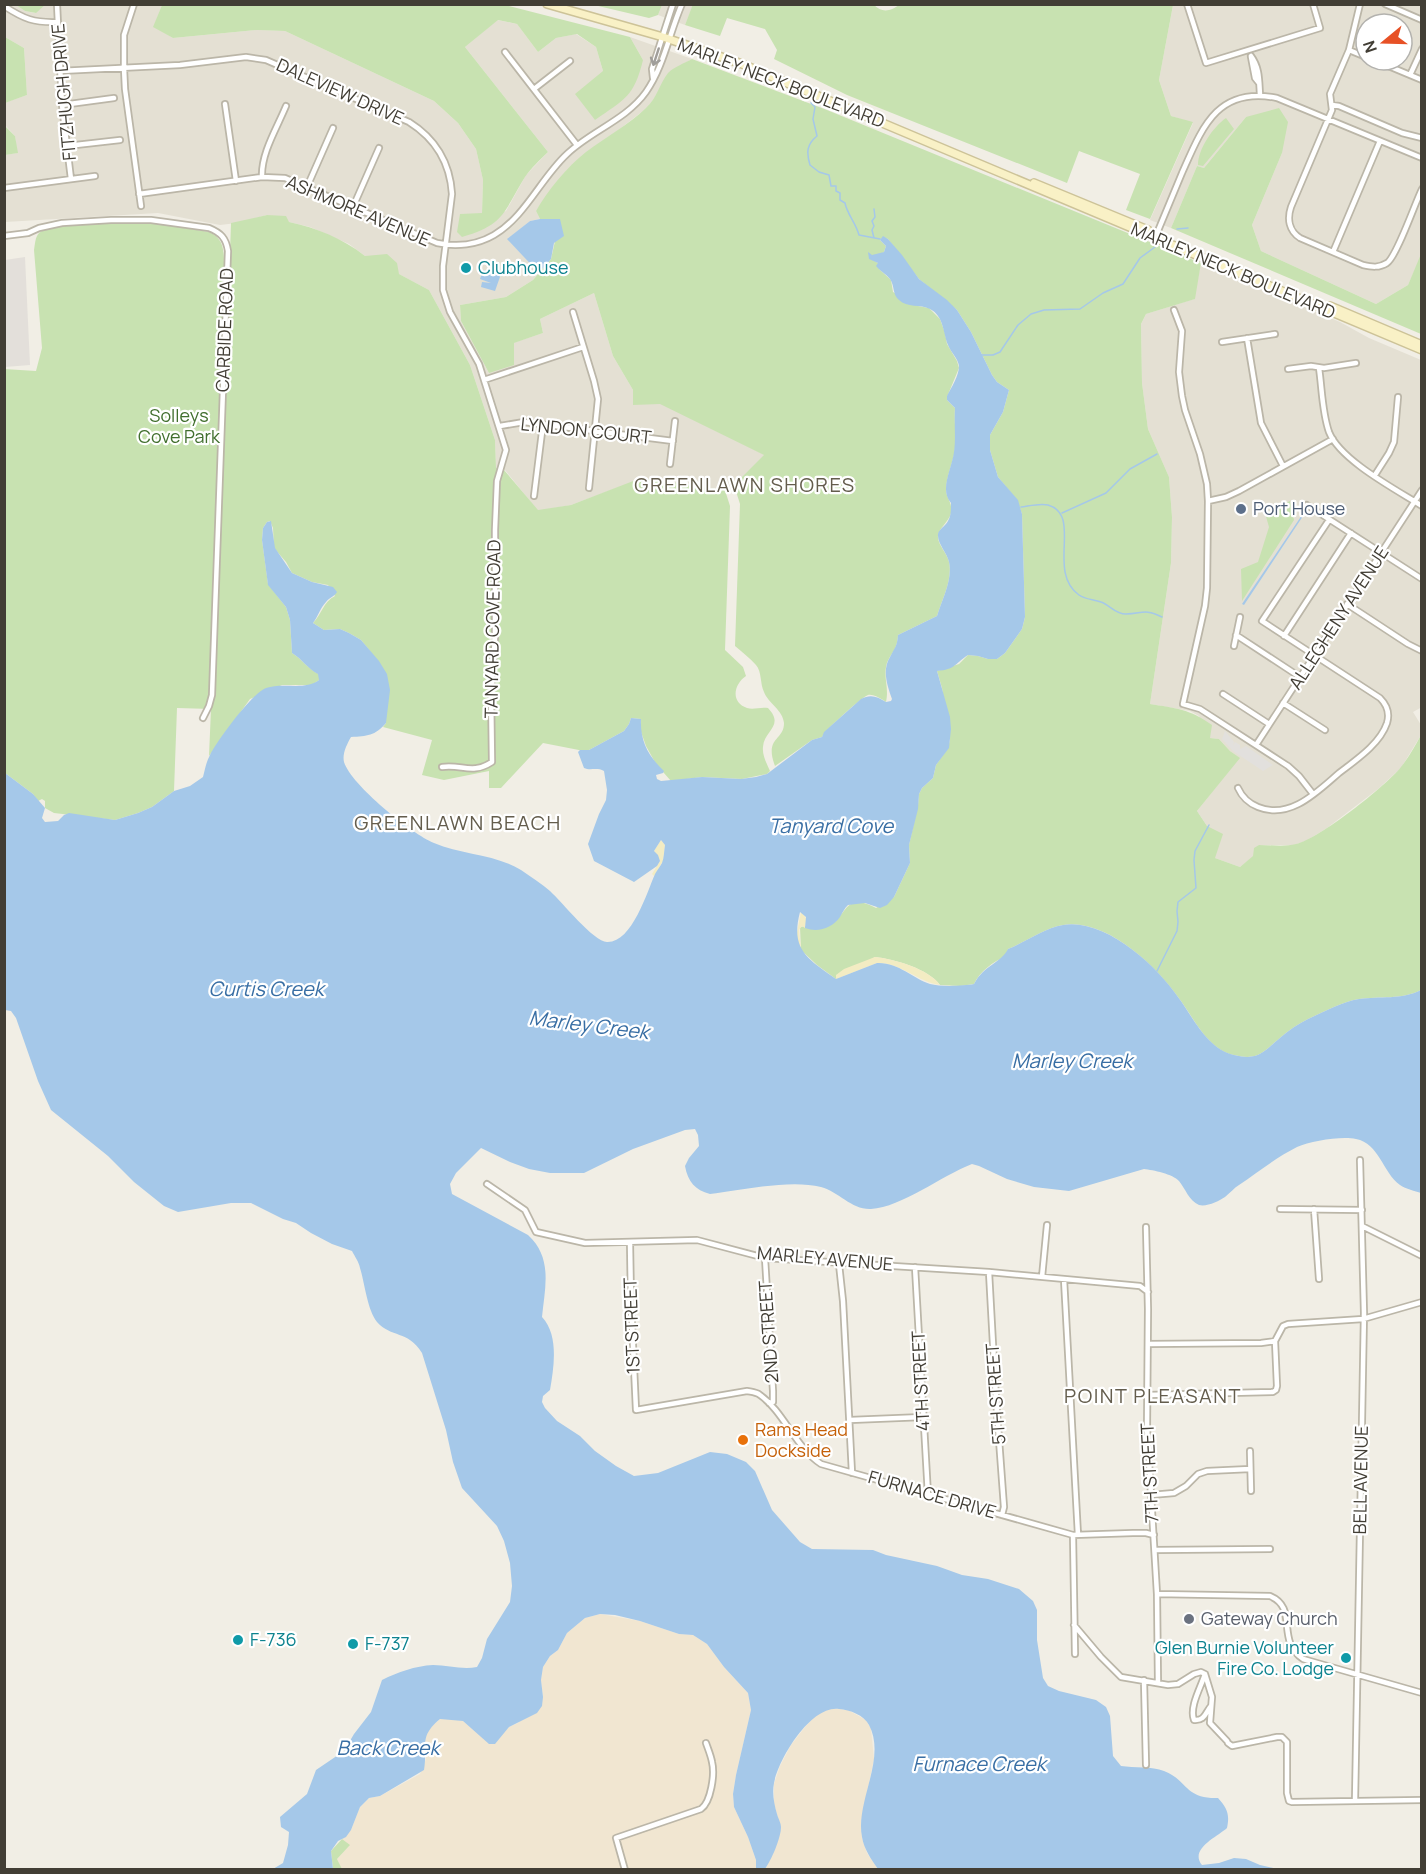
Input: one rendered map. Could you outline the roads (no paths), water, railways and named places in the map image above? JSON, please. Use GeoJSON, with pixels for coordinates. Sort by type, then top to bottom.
{"type":"FeatureCollection","features":[{"type":"Feature","properties":{"kind":"main road","name":"MARLEY NECK BOULEVARD"},"geometry":{"type":"LineString","coordinates":[[547,4],[666,38],[742,64],[1422,345]]}},
{"type":"Feature","properties":{"kind":"main road","name":"MARLEY NECK BOULEVARD"},"geometry":{"type":"LineString","coordinates":[[1156,236],[1422,350]]}},
{"type":"Feature","properties":{"kind":"street","name":"FITZHUGH DRIVE"},"geometry":{"type":"LineString","coordinates":[[57,4],[62,105],[71,179]]}},
{"type":"Feature","properties":{"kind":"street"},"geometry":{"type":"LineString","coordinates":[[134,4],[124,35],[124,68],[141,206]]}},
{"type":"Feature","properties":{"kind":"street"},"geometry":{"type":"LineString","coordinates":[[666,38],[673,4]]}},
{"type":"Feature","properties":{"kind":"street"},"geometry":{"type":"LineString","coordinates":[[666,38],[682,4]]}},
{"type":"Feature","properties":{"kind":"street"},"geometry":{"type":"LineString","coordinates":[[1187,4],[1206,63],[1250,53],[1320,28],[1313,4]]}},
{"type":"Feature","properties":{"kind":"street"},"geometry":{"type":"LineString","coordinates":[[1360,4],[1349,50],[1330,94],[1332,105],[1328,119],[1288,218],[1295,235],[1370,267],[1386,264],[1395,253],[1422,189]]}},
{"type":"Feature","properties":{"kind":"street"},"geometry":{"type":"LineString","coordinates":[[1385,4],[1422,20]]}},
{"type":"Feature","properties":{"kind":"street"},"geometry":{"type":"LineString","coordinates":[[4,6],[33,22],[58,22]]}},
{"type":"Feature","properties":{"kind":"street","name":"ASHMORE AVENUE"},"geometry":{"type":"LineString","coordinates":[[139,194],[262,177],[285,178],[426,240],[446,245],[478,242],[494,235],[512,221],[556,165],[577,145],[628,111],[659,72],[666,38]]}},
{"type":"Feature","properties":{"kind":"street"},"geometry":{"type":"LineString","coordinates":[[1410,75],[1422,49]]}},
{"type":"Feature","properties":{"kind":"street"},"geometry":{"type":"LineString","coordinates":[[1349,50],[1354,52]]}},
{"type":"Feature","properties":{"kind":"street"},"geometry":{"type":"LineString","coordinates":[[506,52],[577,145]]}},
{"type":"Feature","properties":{"kind":"street"},"geometry":{"type":"LineString","coordinates":[[1250,53],[1260,76],[1260,95]]}},
{"type":"Feature","properties":{"kind":"street","name":"DALEVIEW DRIVE"},"geometry":{"type":"LineString","coordinates":[[60,71],[180,66],[246,57],[266,60],[419,128],[438,147],[448,170],[452,194],[442,279],[446,301],[476,357],[506,445]]}},
{"type":"Feature","properties":{"kind":"street"},"geometry":{"type":"LineString","coordinates":[[534,89],[570,61]]}},
{"type":"Feature","properties":{"kind":"street"},"geometry":{"type":"LineString","coordinates":[[1403,72],[1422,80]]}},
{"type":"Feature","properties":{"kind":"street"},"geometry":{"type":"LineString","coordinates":[[1156,236],[1197,139],[1208,120],[1233,101],[1260,95],[1277,98],[1422,158]]}},
{"type":"Feature","properties":{"kind":"street"},"geometry":{"type":"LineString","coordinates":[[62,105],[114,98]]}},
{"type":"Feature","properties":{"kind":"street"},"geometry":{"type":"LineString","coordinates":[[225,104],[236,181]]}},
{"type":"Feature","properties":{"kind":"street"},"geometry":{"type":"LineString","coordinates":[[1332,105],[1402,133],[1422,138]]}},
{"type":"Feature","properties":{"kind":"street"},"geometry":{"type":"LineString","coordinates":[[262,177],[265,156],[286,106]]}},
{"type":"Feature","properties":{"kind":"street"},"geometry":{"type":"LineString","coordinates":[[307,187],[333,128]]}},
{"type":"Feature","properties":{"kind":"street"},"geometry":{"type":"LineString","coordinates":[[67,146],[120,140]]}},
{"type":"Feature","properties":{"kind":"street"},"geometry":{"type":"LineString","coordinates":[[1334,252],[1380,141]]}},
{"type":"Feature","properties":{"kind":"street"},"geometry":{"type":"LineString","coordinates":[[353,207],[379,148]]}},
{"type":"Feature","properties":{"kind":"street"},"geometry":{"type":"LineString","coordinates":[[4,188],[95,176]]}},
{"type":"Feature","properties":{"kind":"street","name":"CARBIDE ROAD"},"geometry":{"type":"LineString","coordinates":[[4,236],[28,233],[62,223],[151,220],[209,228],[223,236],[226,243],[227,275],[212,695],[203,718]]}},
{"type":"Feature","properties":{"kind":"street"},"geometry":{"type":"LineString","coordinates":[[1174,310],[1182,331],[1179,381],[1185,410],[1204,468],[1208,501],[1205,606],[1183,704],[1200,710],[1292,769],[1313,794]]}},
{"type":"Feature","properties":{"kind":"street"},"geometry":{"type":"LineString","coordinates":[[573,312],[598,399],[588,488]]}},
{"type":"Feature","properties":{"kind":"street"},"geometry":{"type":"LineString","coordinates":[[1222,342],[1275,334]]}},
{"type":"Feature","properties":{"kind":"street"},"geometry":{"type":"LineString","coordinates":[[1248,338],[1261,423],[1282,466]]}},
{"type":"Feature","properties":{"kind":"street"},"geometry":{"type":"LineString","coordinates":[[484,380],[584,347]]}},
{"type":"Feature","properties":{"kind":"street"},"geometry":{"type":"LineString","coordinates":[[1288,369],[1356,363]]}},
{"type":"Feature","properties":{"kind":"street"},"geometry":{"type":"LineString","coordinates":[[1319,368],[1327,425],[1332,439],[1346,456],[1422,506]]}},
{"type":"Feature","properties":{"kind":"street"},"geometry":{"type":"LineString","coordinates":[[1375,475],[1394,442],[1398,397]]}},
{"type":"Feature","properties":{"kind":"street","name":"LYNDON COURT"},"geometry":{"type":"LineString","coordinates":[[670,464],[675,421]]}},
{"type":"Feature","properties":{"kind":"street","name":"LYNDON COURT"},"geometry":{"type":"LineString","coordinates":[[500,426],[516,422],[543,424],[673,441]]}},
{"type":"Feature","properties":{"kind":"street"},"geometry":{"type":"LineString","coordinates":[[534,496],[543,424]]}},
{"type":"Feature","properties":{"kind":"street"},"geometry":{"type":"LineString","coordinates":[[1208,501],[1226,497],[1332,439]]}},
{"type":"Feature","properties":{"kind":"street","name":"TANYARD COVE ROAD"},"geometry":{"type":"LineString","coordinates":[[442,767],[451,766],[472,770],[480,769],[492,762],[491,691],[495,638],[497,481],[506,455],[506,445]]}},
{"type":"Feature","properties":{"kind":"street","name":"ALLEGHENY AVENUE"},"geometry":{"type":"LineString","coordinates":[[1256,745],[1422,490]]}},
{"type":"Feature","properties":{"kind":"street"},"geometry":{"type":"LineString","coordinates":[[1307,505],[1422,579]]}},
{"type":"Feature","properties":{"kind":"street"},"geometry":{"type":"LineString","coordinates":[[1238,788],[1251,804],[1263,809],[1274,811],[1296,806],[1370,747],[1385,728],[1388,716],[1385,704],[1380,698],[1262,621],[1329,520]]}},
{"type":"Feature","properties":{"kind":"street"},"geometry":{"type":"LineString","coordinates":[[1284,636],[1351,533]]}},
{"type":"Feature","properties":{"kind":"street"},"geometry":{"type":"LineString","coordinates":[[1347,604],[1422,651]]}},
{"type":"Feature","properties":{"kind":"street"},"geometry":{"type":"LineString","coordinates":[[1234,646],[1240,617]]}},
{"type":"Feature","properties":{"kind":"street"},"geometry":{"type":"LineString","coordinates":[[1236,635],[1300,677]]}},
{"type":"Feature","properties":{"kind":"street"},"geometry":{"type":"LineString","coordinates":[[1223,694],[1269,724]]}},
{"type":"Feature","properties":{"kind":"street"},"geometry":{"type":"LineString","coordinates":[[1283,703],[1325,730]]}},
{"type":"Feature","properties":{"kind":"street","name":"BELL AVENUE"},"geometry":{"type":"LineString","coordinates":[[1355,1801],[1363,1319],[1360,1160]]}},
{"type":"Feature","properties":{"kind":"street","name":"MARLEY AVENUE"},"geometry":{"type":"LineString","coordinates":[[487,1184],[525,1210],[536,1232],[585,1243],[697,1240],[765,1258],[989,1272],[1140,1286],[1148,1292]]}},
{"type":"Feature","properties":{"kind":"street"},"geometry":{"type":"LineString","coordinates":[[1280,1209],[1362,1210]]}},
{"type":"Feature","properties":{"kind":"street"},"geometry":{"type":"LineString","coordinates":[[1314,1209],[1319,1279]]}},
{"type":"Feature","properties":{"kind":"street"},"geometry":{"type":"LineString","coordinates":[[1042,1277],[1047,1225]]}},
{"type":"Feature","properties":{"kind":"street"},"geometry":{"type":"LineString","coordinates":[[1362,1226],[1422,1256]]}},
{"type":"Feature","properties":{"kind":"street","name":"7TH STREET"},"geometry":{"type":"LineString","coordinates":[[1146,1227],[1147,1428],[1157,1594],[1158,1683]]}},
{"type":"Feature","properties":{"kind":"street","name":"1ST STREET"},"geometry":{"type":"LineString","coordinates":[[630,1242],[635,1409]]}},
{"type":"Feature","properties":{"kind":"street","name":"2ND STREET"},"geometry":{"type":"LineString","coordinates":[[765,1258],[773,1391],[773,1402],[769,1403]]}},
{"type":"Feature","properties":{"kind":"street"},"geometry":{"type":"LineString","coordinates":[[839,1264],[852,1473]]}},
{"type":"Feature","properties":{"kind":"street","name":"4TH STREET"},"geometry":{"type":"LineString","coordinates":[[915,1267],[928,1495]]}},
{"type":"Feature","properties":{"kind":"street","name":"5TH STREET"},"geometry":{"type":"LineString","coordinates":[[989,1272],[1004,1507],[1002,1515]]}},
{"type":"Feature","properties":{"kind":"street"},"geometry":{"type":"LineString","coordinates":[[1064,1280],[1075,1535],[1075,1654]]}},
{"type":"Feature","properties":{"kind":"street"},"geometry":{"type":"LineString","coordinates":[[1147,1395],[1273,1392],[1277,1386],[1275,1341],[1283,1326],[1363,1319],[1422,1302]]}},
{"type":"Feature","properties":{"kind":"street"},"geometry":{"type":"LineString","coordinates":[[1148,1344],[1275,1341]]}},
{"type":"Feature","properties":{"kind":"street","name":"FURNACE DRIVE"},"geometry":{"type":"LineString","coordinates":[[635,1409],[638,1411],[747,1391],[757,1393],[769,1403],[809,1455],[821,1464],[1075,1535],[1133,1533],[1154,1535]]}},
{"type":"Feature","properties":{"kind":"street"},"geometry":{"type":"LineString","coordinates":[[850,1420],[923,1417]]}},
{"type":"Feature","properties":{"kind":"street"},"geometry":{"type":"LineString","coordinates":[[1250,1451],[1251,1491]]}},
{"type":"Feature","properties":{"kind":"street"},"geometry":{"type":"LineString","coordinates":[[1151,1495],[1174,1493],[1186,1486],[1198,1474],[1207,1471],[1250,1469]]}},
{"type":"Feature","properties":{"kind":"street"},"geometry":{"type":"LineString","coordinates":[[1155,1550],[1270,1549]]}},
{"type":"Feature","properties":{"kind":"street"},"geometry":{"type":"LineString","coordinates":[[1157,1594],[1270,1596],[1283,1606],[1287,1617],[1290,1645],[1299,1656],[1422,1694]]}},
{"type":"Feature","properties":{"kind":"street"},"geometry":{"type":"LineString","coordinates":[[1074,1625],[1114,1672],[1121,1677],[1168,1685],[1178,1684],[1194,1674],[1201,1672],[1205,1674]]}},
{"type":"Feature","properties":{"kind":"street"},"geometry":{"type":"LineString","coordinates":[[1205,1674],[1194,1707],[1192,1716],[1194,1720],[1205,1716],[1212,1706]]}},
{"type":"Feature","properties":{"kind":"street"},"geometry":{"type":"LineString","coordinates":[[1205,1674],[1212,1706],[1210,1723],[1232,1746],[1277,1737],[1282,1737],[1287,1742],[1289,1801],[1422,1800]]}},
{"type":"Feature","properties":{"kind":"street"},"geometry":{"type":"LineString","coordinates":[[1144,1680],[1146,1765]]}},
{"type":"Feature","properties":{"kind":"street"},"geometry":{"type":"LineString","coordinates":[[625,1869],[616,1838],[706,1806],[710,1794],[713,1765],[706,1743]]}},
{"type":"Feature","properties":{"kind":"water"},"geometry":{"type":"Polygon","coordinates":[[[560,219],[564,236],[554,243],[551,259],[539,273],[507,239],[530,221],[560,219]]]}},
{"type":"Feature","properties":{"kind":"water"},"geometry":{"type":"Polygon","coordinates":[[[883,236],[902,255],[919,279],[957,310],[971,332],[992,375],[997,382],[1009,390],[1003,412],[990,435],[990,450],[998,477],[1018,500],[1022,514],[1025,617],[1022,629],[1005,653],[997,659],[968,655],[951,668],[937,671],[950,717],[949,748],[936,765],[933,778],[919,794],[918,809],[909,845],[910,863],[894,897],[887,905],[880,908],[865,903],[848,905],[837,921],[820,930],[805,928],[806,917],[800,912],[797,936],[800,945],[810,959],[836,979],[877,963],[885,963],[930,984],[946,986],[974,984],[983,972],[1001,958],[1008,949],[1042,932],[1063,925],[1079,925],[1096,929],[1112,936],[1143,958],[1168,984],[1208,1039],[1224,1052],[1242,1057],[1260,1054],[1297,1025],[1352,1000],[1406,995],[1421,990],[1421,1193],[1408,1189],[1394,1180],[1370,1146],[1356,1139],[1342,1138],[1297,1147],[1237,1186],[1225,1197],[1206,1205],[1199,1205],[1192,1201],[1176,1179],[1168,1174],[1152,1170],[1144,1169],[1069,1191],[1034,1187],[1007,1179],[972,1164],[896,1203],[864,1209],[828,1189],[809,1185],[766,1186],[710,1194],[700,1190],[690,1181],[685,1166],[699,1146],[695,1129],[685,1130],[633,1149],[584,1173],[550,1173],[529,1169],[481,1148],[456,1173],[450,1184],[452,1194],[528,1235],[541,1253],[546,1273],[542,1317],[551,1333],[554,1352],[550,1390],[543,1396],[542,1402],[557,1421],[580,1436],[595,1451],[616,1466],[634,1476],[658,1473],[710,1452],[727,1454],[746,1462],[755,1471],[772,1510],[800,1542],[812,1549],[873,1550],[1019,1589],[1033,1601],[1037,1610],[1037,1640],[1043,1678],[1048,1686],[1096,1700],[1106,1707],[1110,1716],[1113,1756],[1121,1766],[1159,1769],[1178,1779],[1192,1792],[1218,1798],[1224,1805],[1228,1815],[1227,1828],[1211,1839],[1202,1849],[1199,1859],[1202,1865],[1234,1858],[1246,1859],[1278,1869],[878,1869],[864,1846],[861,1824],[873,1766],[874,1738],[864,1718],[839,1709],[828,1710],[807,1724],[782,1760],[773,1791],[781,1832],[765,1869],[756,1869],[756,1860],[748,1837],[734,1807],[733,1794],[751,1710],[748,1693],[707,1644],[693,1635],[679,1634],[615,1615],[600,1614],[585,1618],[567,1633],[558,1650],[550,1656],[543,1667],[542,1706],[537,1713],[509,1727],[495,1744],[489,1744],[463,1721],[440,1719],[433,1725],[426,1737],[424,1770],[380,1796],[369,1798],[360,1807],[351,1830],[346,1837],[338,1841],[331,1851],[333,1869],[273,1869],[283,1863],[288,1845],[289,1832],[281,1827],[280,1817],[307,1794],[316,1770],[344,1751],[371,1712],[382,1680],[394,1674],[426,1666],[477,1667],[487,1639],[510,1602],[512,1586],[510,1563],[497,1526],[462,1488],[422,1353],[411,1341],[382,1327],[377,1322],[369,1303],[359,1264],[352,1251],[332,1244],[296,1223],[251,1203],[231,1203],[178,1212],[164,1206],[134,1182],[108,1156],[51,1110],[38,1081],[16,1018],[11,1011],[5,1010],[5,773],[33,794],[45,808],[42,818],[45,822],[58,821],[69,813],[115,820],[152,807],[174,791],[190,786],[203,777],[209,758],[220,739],[235,718],[260,692],[273,686],[301,686],[319,680],[318,674],[292,653],[290,620],[286,607],[268,585],[262,540],[263,528],[267,522],[271,521],[275,548],[292,573],[312,582],[333,587],[337,592],[327,600],[313,623],[324,630],[340,629],[361,640],[387,674],[390,690],[386,723],[378,731],[351,737],[344,752],[344,762],[358,783],[383,808],[424,838],[445,847],[500,861],[521,870],[550,891],[594,936],[607,942],[616,940],[631,926],[643,904],[662,863],[665,845],[661,840],[654,851],[660,861],[657,866],[634,882],[594,861],[588,844],[606,800],[607,790],[604,771],[584,768],[578,752],[589,750],[624,731],[631,718],[641,719],[646,748],[664,771],[656,775],[661,781],[702,777],[741,779],[767,774],[812,740],[822,737],[824,732],[864,697],[877,697],[886,702],[891,701],[886,667],[898,635],[937,616],[950,569],[938,536],[949,519],[951,510],[946,485],[954,452],[955,408],[947,400],[947,396],[959,366],[935,312],[899,300],[890,279],[876,266],[878,263],[869,259],[868,252],[872,255],[884,252],[886,246],[880,240],[883,236]]]}},
{"type":"Feature","properties":{"kind":"water"},"geometry":{"type":"Polygon","coordinates":[[[483,270],[501,274],[495,291],[481,287],[482,282],[491,283],[480,279],[483,270]]]}},
{"type":"Feature","properties":{"kind":"water"},"geometry":{"type":"Polygon","coordinates":[[[1302,515],[1244,605],[1242,604],[1302,515]]]}},
{"type":"Feature","properties":{"kind":"waterway"},"geometry":{"type":"LineString","coordinates":[[812,101],[815,107],[813,119],[817,136],[808,149],[810,165],[819,172],[829,175],[831,186],[836,186],[836,191],[840,193],[840,200],[845,203],[859,235],[880,239]]}},
{"type":"Feature","properties":{"kind":"waterway"},"geometry":{"type":"LineString","coordinates":[[874,209],[875,217],[872,221],[874,238]]}},
{"type":"Feature","properties":{"kind":"waterway"},"geometry":{"type":"LineString","coordinates":[[1177,229],[1188,228]]}},
{"type":"Feature","properties":{"kind":"waterway"},"geometry":{"type":"LineString","coordinates":[[981,355],[993,355],[1000,352],[1018,325],[1031,314],[1044,310],[1080,309],[1103,293],[1123,284],[1140,258],[1155,247]]}},
{"type":"Feature","properties":{"kind":"waterway"},"geometry":{"type":"LineString","coordinates":[[1062,513],[1106,493],[1130,469],[1157,454]]}},
{"type":"Feature","properties":{"kind":"waterway"},"geometry":{"type":"LineString","coordinates":[[1021,507],[1045,504],[1058,511],[1063,520],[1065,573],[1070,585],[1079,595],[1104,603],[1122,614],[1147,612],[1162,617]]}},
{"type":"Feature","properties":{"kind":"waterway"},"geometry":{"type":"LineString","coordinates":[[1157,971],[1177,931],[1178,902],[1196,888],[1195,851],[1209,825]]}},
{"type":"Feature","properties":{"kind":"place","name":"Clubhouse"},"geometry":{"type":"Point","coordinates":[466,268]}},
{"type":"Feature","properties":{"kind":"place","name":"Port House"},"geometry":{"type":"Point","coordinates":[1241,509]}},
{"type":"Feature","properties":{"kind":"place","name":"Rams Head Dockside"},"geometry":{"type":"Point","coordinates":[743,1440]}},
{"type":"Feature","properties":{"kind":"place","name":"Gateway Church"},"geometry":{"type":"Point","coordinates":[1189,1619]}},
{"type":"Feature","properties":{"kind":"place","name":"F-736"},"geometry":{"type":"Point","coordinates":[238,1640]}},
{"type":"Feature","properties":{"kind":"place","name":"F-737"},"geometry":{"type":"Point","coordinates":[353,1644]}},
{"type":"Feature","properties":{"kind":"place","name":"Glen Burnie Volunteer Fire Co. Lodge"},"geometry":{"type":"Point","coordinates":[1346,1658]}},
{"type":"Feature","properties":{"kind":"district","name":"GREENLAWN SHORES"},"geometry":{"type":"Point","coordinates":[745,485]}},
{"type":"Feature","properties":{"kind":"district","name":"GREENLAWN BEACH"},"geometry":{"type":"Point","coordinates":[458,823]}},
{"type":"Feature","properties":{"kind":"district","name":"POINT PLEASANT"},"geometry":{"type":"Point","coordinates":[1153,1396]}},
{"type":"Feature","properties":{"kind":"park label","name":"Solleys Cove Park"},"geometry":{"type":"Point","coordinates":[179,426]}},
{"type":"Feature","properties":{"kind":"water label","name":"Tanyard Cove"},"geometry":{"type":"Point","coordinates":[831,826]}},
{"type":"Feature","properties":{"kind":"water label","name":"Curtis Creek"},"geometry":{"type":"Point","coordinates":[266,989]}},
{"type":"Feature","properties":{"kind":"water label","name":"Marley Creek"},"geometry":{"type":"Point","coordinates":[589,1025]}},
{"type":"Feature","properties":{"kind":"water label","name":"Marley Creek"},"geometry":{"type":"Point","coordinates":[1072,1061]}},
{"type":"Feature","properties":{"kind":"water label","name":"Back Creek"},"geometry":{"type":"Point","coordinates":[388,1748]}},
{"type":"Feature","properties":{"kind":"water label","name":"Furnace Creek"},"geometry":{"type":"Point","coordinates":[979,1764]}}]}
